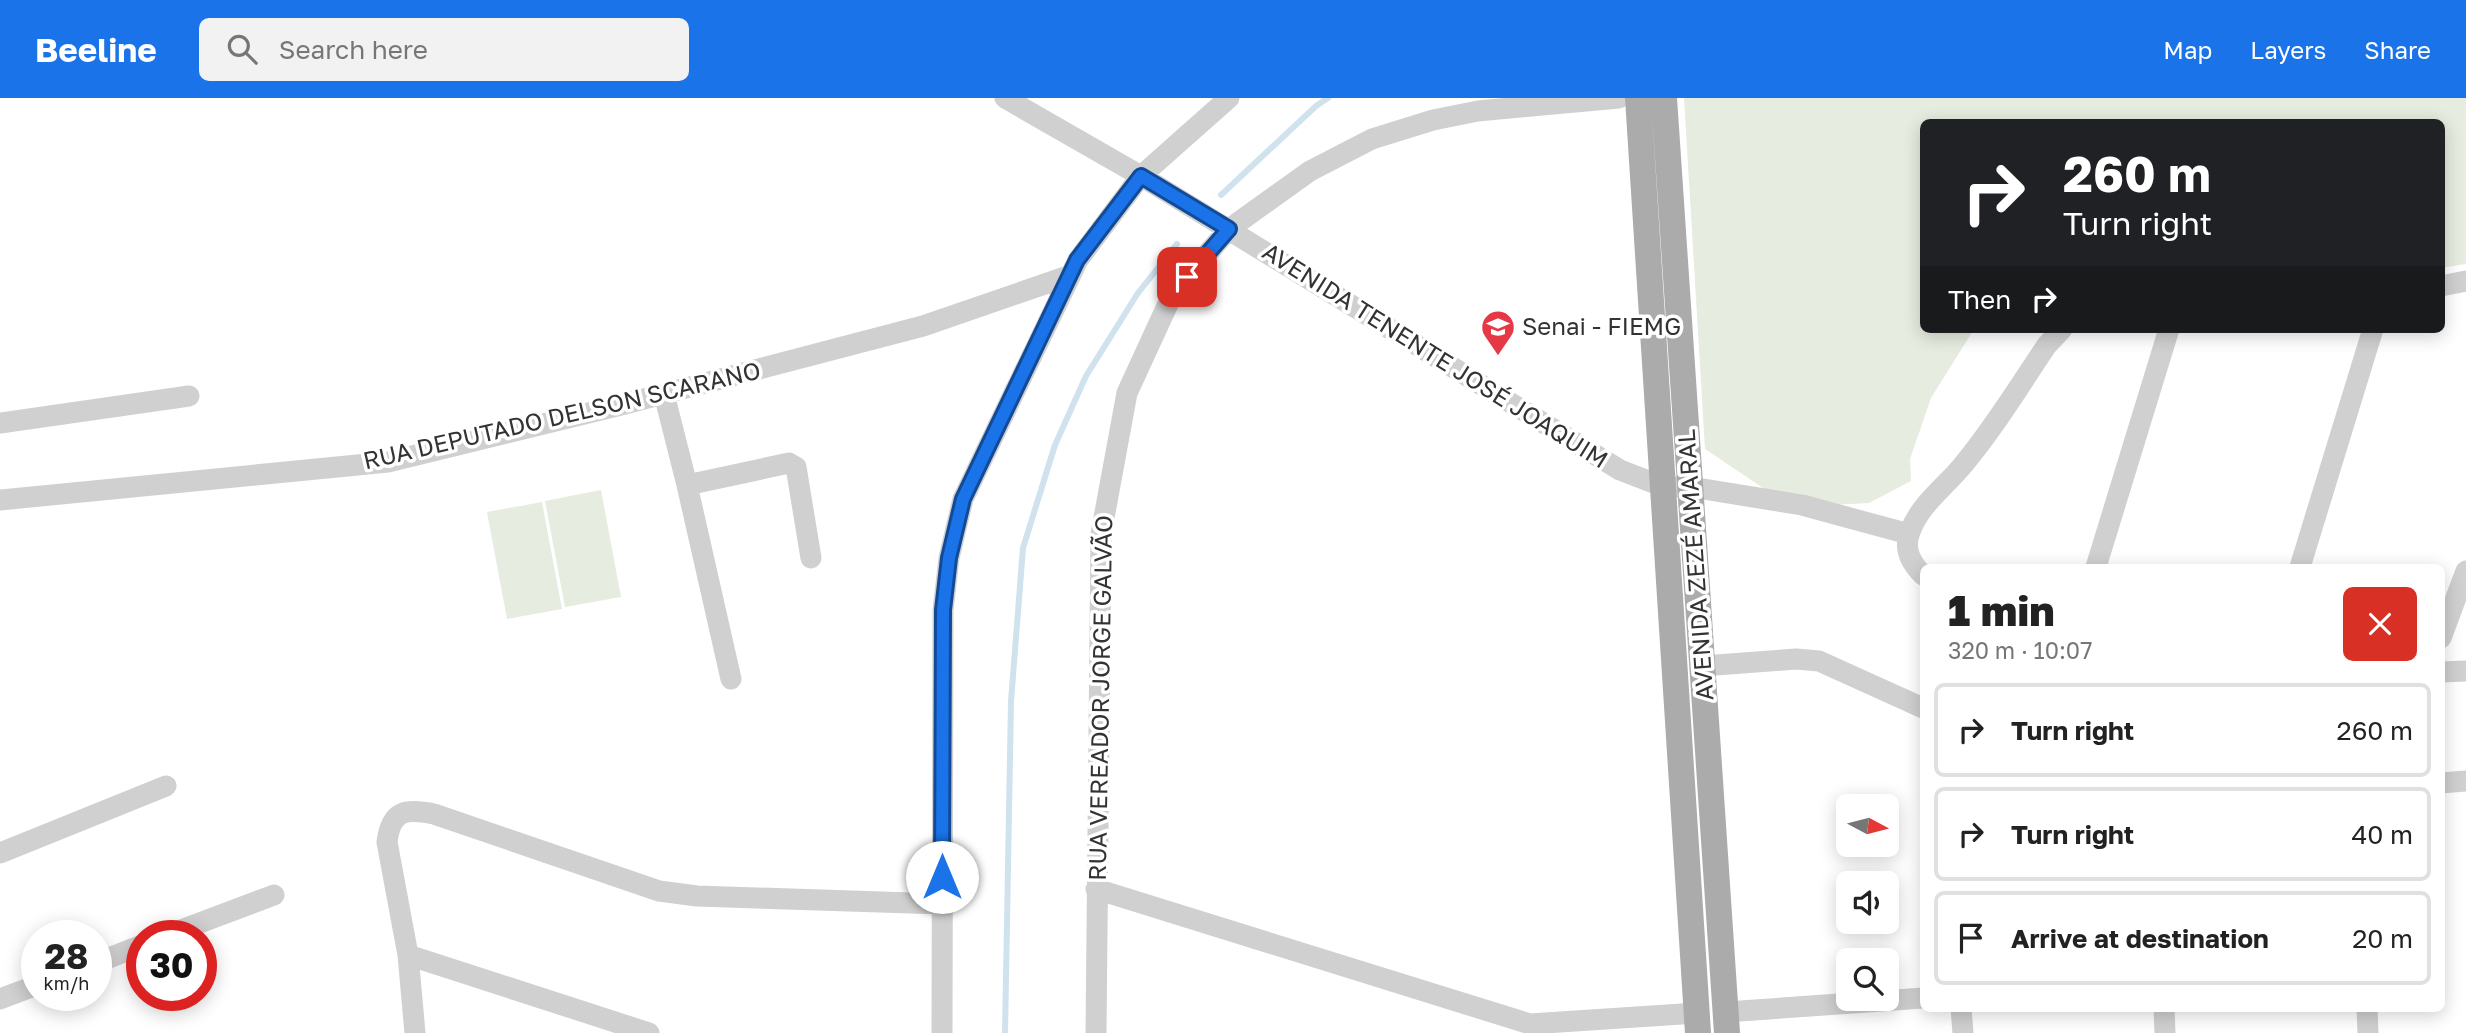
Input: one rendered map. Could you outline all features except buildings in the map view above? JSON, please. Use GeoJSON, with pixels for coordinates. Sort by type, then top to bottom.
{"type":"FeatureCollection","features":[{"type":"Feature","properties":{"kind":"main road","name":"AVENIDA ZEZÉ AMARAL"},"geometry":{"type":"LineString","coordinates":[[1638,98],[1698,1023]]}},
{"type":"Feature","properties":{"kind":"main road","name":"AVENIDA ZEZÉ AMARAL"},"geometry":{"type":"LineString","coordinates":[[1664,98],[1726,1022]]}},
{"type":"Feature","properties":{"kind":"main road"},"geometry":{"type":"LineString","coordinates":[[1674,656],[1696,666],[1703,666]]}},
{"type":"Feature","properties":{"kind":"street","name":"AVENIDA TENENTE JOSÉ JOAQUIM"},"geometry":{"type":"LineString","coordinates":[[1005,98],[1229,229],[1620,470],[1664,487],[1691,487],[1802,505],[1909,534]]}},
{"type":"Feature","properties":{"kind":"street"},"geometry":{"type":"LineString","coordinates":[[942,1033],[943,610],[949,558],[963,499],[1077,260],[1141,176],[1229,98]]}},
{"type":"Feature","properties":{"kind":"street","name":"RUA VEREADOR JORGE GALVÃO"},"geometry":{"type":"LineString","coordinates":[[1096,1033],[1101,534],[1128,393],[1174,293],[1229,229],[1310,172],[1372,139],[1433,120],[1478,111],[1619,98]]}},
{"type":"Feature","properties":{"kind":"street","name":"RUA DEPUTADO DELSON SCARANO"},"geometry":{"type":"LineString","coordinates":[[0,500],[388,462],[923,326],[1070,275]]}},
{"type":"Feature","properties":{"kind":"street"},"geometry":{"type":"LineString","coordinates":[[2445,285],[2466,281]]}},
{"type":"Feature","properties":{"kind":"street"},"geometry":{"type":"LineString","coordinates":[[1920,571],[1912,562],[1908,551],[1909,534],[1919,514],[1964,464],[2047,345],[2058,333]]}},
{"type":"Feature","properties":{"kind":"street"},"geometry":{"type":"LineString","coordinates":[[2097,564],[2168,333]]}},
{"type":"Feature","properties":{"kind":"street"},"geometry":{"type":"LineString","coordinates":[[2301,564],[2372,333]]}},
{"type":"Feature","properties":{"kind":"street"},"geometry":{"type":"LineString","coordinates":[[664,394],[731,679]]}},
{"type":"Feature","properties":{"kind":"street"},"geometry":{"type":"LineString","coordinates":[[0,423],[189,396]]}},
{"type":"Feature","properties":{"kind":"street"},"geometry":{"type":"LineString","coordinates":[[687,485],[789,463],[796,467],[811,558]]}},
{"type":"Feature","properties":{"kind":"street"},"geometry":{"type":"LineString","coordinates":[[2445,627],[2466,571]]}},
{"type":"Feature","properties":{"kind":"street"},"geometry":{"type":"LineString","coordinates":[[1703,666],[1796,659],[1819,661],[1920,707]]}},
{"type":"Feature","properties":{"kind":"street"},"geometry":{"type":"LineString","coordinates":[[2445,671],[2466,671]]}},
{"type":"Feature","properties":{"kind":"street"},"geometry":{"type":"LineString","coordinates":[[2445,783],[2466,781]]}},
{"type":"Feature","properties":{"kind":"street"},"geometry":{"type":"LineString","coordinates":[[0,853],[166,786]]}},
{"type":"Feature","properties":{"kind":"street"},"geometry":{"type":"LineString","coordinates":[[415,1033],[408,955],[387,842],[389,828],[405,811],[414,809],[434,814],[659,891],[697,896],[942,904]]}},
{"type":"Feature","properties":{"kind":"street"},"geometry":{"type":"LineString","coordinates":[[1096,889],[1530,1024],[1698,1023]]}},
{"type":"Feature","properties":{"kind":"street"},"geometry":{"type":"LineString","coordinates":[[208,920],[274,895]]}},
{"type":"Feature","properties":{"kind":"street"},"geometry":{"type":"LineString","coordinates":[[408,955],[649,1033]]}},
{"type":"Feature","properties":{"kind":"street"},"geometry":{"type":"LineString","coordinates":[[0,999],[21,991]]}},
{"type":"Feature","properties":{"kind":"street"},"geometry":{"type":"LineString","coordinates":[[1726,1022],[1920,998]]}},
{"type":"Feature","properties":{"kind":"street"},"geometry":{"type":"LineString","coordinates":[[1961,1012],[1963,1033]]}},
{"type":"Feature","properties":{"kind":"street"},"geometry":{"type":"LineString","coordinates":[[2164,1012],[2165,1033]]}},
{"type":"Feature","properties":{"kind":"street"},"geometry":{"type":"LineString","coordinates":[[2367,1012],[2368,1033]]}},
{"type":"Feature","properties":{"kind":"shaded area"},"geometry":{"type":"Polygon","coordinates":[[[1684,98],[2466,98],[2466,264],[2445,267],[2445,119],[1920,119],[1920,333],[1972,333],[1931,398],[1910,459],[1911,481],[1869,503],[1830,505],[1775,496],[1705,449],[1684,98]]]}},
{"type":"Feature","properties":{"kind":"shaded area"},"geometry":{"type":"Polygon","coordinates":[[[601,490],[621,597],[565,607],[545,501],[601,490]]]}},
{"type":"Feature","properties":{"kind":"shaded area"},"geometry":{"type":"Polygon","coordinates":[[[542,502],[562,609],[507,619],[487,512],[542,502]]]}},
{"type":"Feature","properties":{"kind":"waterway"},"geometry":{"type":"LineString","coordinates":[[1221,195],[1316,106],[1328,98]]}},
{"type":"Feature","properties":{"kind":"waterway"},"geometry":{"type":"LineString","coordinates":[[1005,1033],[1011,701],[1023,548],[1055,445],[1086,376],[1138,293],[1177,244]]}},
{"type":"Feature","properties":{"kind":"place","name":"Senai - FIEMG"},"geometry":{"type":"Point","coordinates":[1498,357]}},
{"type":"Feature","properties":{"kind":"route"},"geometry":{"type":"LineString","coordinates":[[942,877],[943,610],[949,558],[963,499],[1077,260],[1141,176],[1229,229],[1187,277]]}}]}
